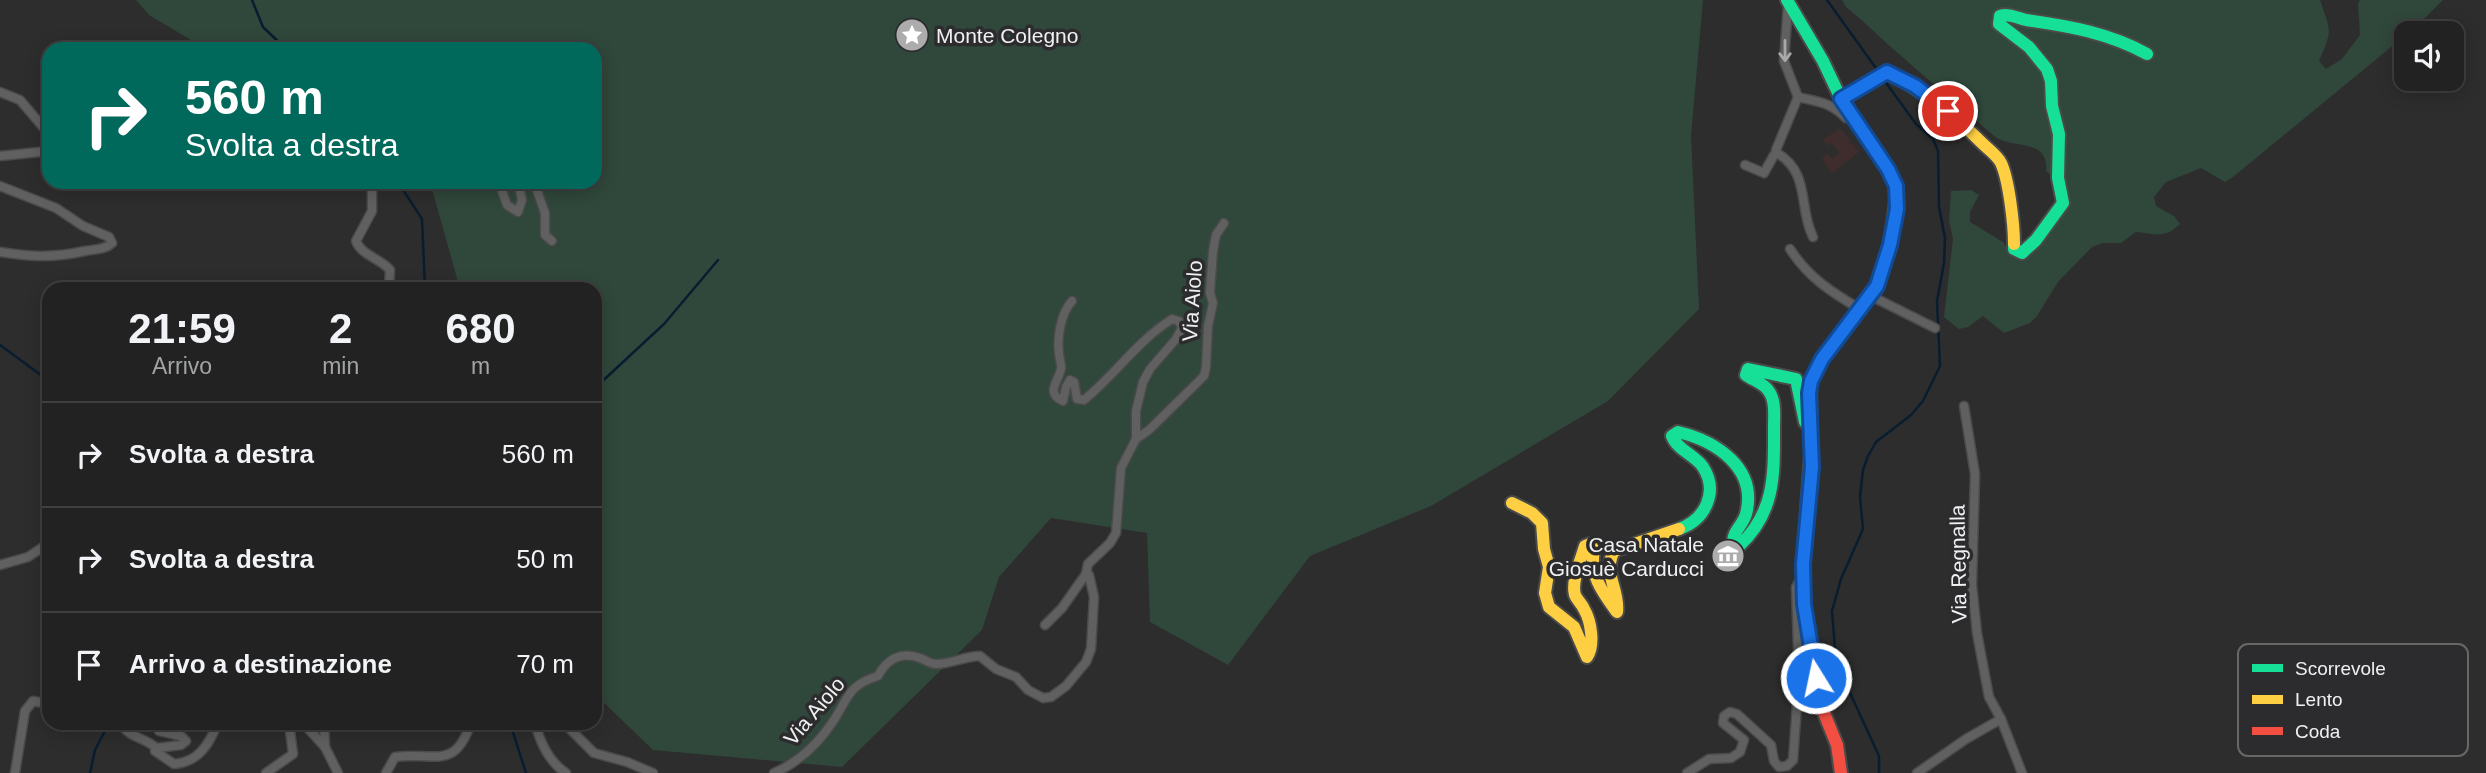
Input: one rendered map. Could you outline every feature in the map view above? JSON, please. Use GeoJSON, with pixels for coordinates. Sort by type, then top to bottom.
{"type":"FeatureCollection","features":[{"type":"Feature","properties":{"kind":"street"},"geometry":{"type":"LineString","coordinates":[[1777,153],[1777,147],[1798,97],[1784,61],[1788,1]]}},
{"type":"Feature","properties":{"kind":"street"},"geometry":{"type":"LineString","coordinates":[[1788,1],[1823,61],[1841,99],[1888,169],[1897,194],[1890,245],[1877,286],[1815,370],[1809,393],[1812,467],[1803,579],[1804,604],[1820,703],[1837,746],[1841,773]]}},
{"type":"Feature","properties":{"kind":"street"},"geometry":{"type":"LineString","coordinates":[[1841,99],[1880,74],[1893,74],[1935,100],[1960,121],[2001,162],[2014,222],[2014,248],[2022,253],[2036,240],[2063,203],[2057,172],[2059,136],[2052,106],[2051,79],[2046,67],[2026,43],[1999,24],[2000,16],[2006,14],[2016,19],[2050,23],[2125,41],[2147,54]]}},
{"type":"Feature","properties":{"kind":"street"},"geometry":{"type":"LineString","coordinates":[[0,92],[20,100],[42,126]]}},
{"type":"Feature","properties":{"kind":"street"},"geometry":{"type":"LineString","coordinates":[[1798,97],[1827,103],[1846,118],[1852,116]]}},
{"type":"Feature","properties":{"kind":"street"},"geometry":{"type":"LineString","coordinates":[[0,156],[42,151]]}},
{"type":"Feature","properties":{"kind":"street"},"geometry":{"type":"LineString","coordinates":[[1745,165],[1764,173],[1777,153]]}},
{"type":"Feature","properties":{"kind":"street"},"geometry":{"type":"LineString","coordinates":[[1777,153],[1790,163],[1802,186],[1808,228],[1813,237]]}},
{"type":"Feature","properties":{"kind":"street"},"geometry":{"type":"LineString","coordinates":[[0,186],[56,208],[83,226],[109,237],[112,243],[106,248],[67,256],[37,257],[0,252]]}},
{"type":"Feature","properties":{"kind":"street"},"geometry":{"type":"LineString","coordinates":[[372,189],[372,211],[356,241],[359,248],[380,260],[390,270],[389,282]]}},
{"type":"Feature","properties":{"kind":"street"},"geometry":{"type":"LineString","coordinates":[[501,189],[507,205],[518,212],[522,200],[520,189]]}},
{"type":"Feature","properties":{"kind":"street"},"geometry":{"type":"LineString","coordinates":[[536,189],[545,214],[545,235],[552,241]]}},
{"type":"Feature","properties":{"kind":"street","name":"Via Aiolo"},"geometry":{"type":"LineString","coordinates":[[1136,439],[1149,430],[1203,376],[1213,303],[1210,293],[1213,250],[1216,235],[1224,223]]}},
{"type":"Feature","properties":{"kind":"street"},"geometry":{"type":"LineString","coordinates":[[1790,249],[1816,281],[1860,309]]}},
{"type":"Feature","properties":{"kind":"street"},"geometry":{"type":"LineString","coordinates":[[1871,296],[1936,328]]}},
{"type":"Feature","properties":{"kind":"street","name":"Via Aiolo"},"geometry":{"type":"LineString","coordinates":[[1045,625],[1062,608],[1086,574],[1088,564],[1110,543],[1116,533],[1121,468],[1136,439],[1136,411],[1143,382],[1150,369],[1176,340],[1182,328],[1179,321],[1172,319],[1165,324],[1126,357],[1084,400],[1077,399],[1074,382],[1070,380],[1063,401],[1058,399],[1054,384],[1061,369],[1058,351],[1062,318],[1072,301]]}},
{"type":"Feature","properties":{"kind":"street"},"geometry":{"type":"LineString","coordinates":[[1512,503],[1532,513],[1542,523],[1544,549],[1549,567],[1545,593],[1549,607],[1565,618],[1579,633],[1581,649],[1587,657],[1591,651],[1590,629],[1586,612],[1575,594],[1575,582],[1586,546],[1590,544],[1594,550],[1591,558],[1592,572],[1618,612],[1620,604],[1608,569],[1609,558],[1614,551],[1691,525],[1702,516],[1709,500],[1709,481],[1702,465],[1674,442],[1672,436],[1678,432],[1698,436],[1724,453],[1740,468],[1748,492],[1747,515],[1740,528],[1732,534],[1732,542],[1739,546],[1751,537],[1766,508],[1773,482],[1775,444],[1771,397],[1768,389],[1746,375],[1748,369],[1796,379],[1802,415],[1805,422],[1811,424]]}},
{"type":"Feature","properties":{"kind":"street","name":"Via Regnalla"},"geometry":{"type":"LineString","coordinates":[[1964,406],[1975,474],[1972,585],[1977,633],[1989,697],[2001,719],[2022,773]]}},
{"type":"Feature","properties":{"kind":"street"},"geometry":{"type":"LineString","coordinates":[[0,565],[28,557],[42,548]]}},
{"type":"Feature","properties":{"kind":"street","name":"Via Aiolo"},"geometry":{"type":"LineString","coordinates":[[774,773],[806,753],[834,720],[850,690],[863,681],[878,676],[883,666],[893,657],[920,657],[933,664],[980,656],[996,669],[1016,677],[1035,694],[1043,698],[1051,696],[1077,676],[1091,649],[1094,597],[1089,575],[1086,574]]}},
{"type":"Feature","properties":{"kind":"street"},"geometry":{"type":"LineString","coordinates":[[1687,773],[1709,759],[1731,758],[1740,752],[1744,740],[1723,723],[1724,716],[1730,712],[1737,714],[1771,744],[1774,761],[1779,767],[1787,766],[1793,760],[1799,677],[1796,587],[1803,579]]}},
{"type":"Feature","properties":{"kind":"street"},"geometry":{"type":"LineString","coordinates":[[15,773],[25,711],[33,701],[42,703]]}},
{"type":"Feature","properties":{"kind":"street"},"geometry":{"type":"LineString","coordinates":[[1917,773],[1966,739],[2001,719]]}},
{"type":"Feature","properties":{"kind":"street"},"geometry":{"type":"LineString","coordinates":[[127,730],[151,744],[156,748],[156,753],[173,764],[187,762],[205,749],[214,730]]}},
{"type":"Feature","properties":{"kind":"street"},"geometry":{"type":"LineString","coordinates":[[156,748],[181,745],[186,741],[181,736],[159,730]]}},
{"type":"Feature","properties":{"kind":"street"},"geometry":{"type":"LineString","coordinates":[[266,773],[293,754],[290,730]]}},
{"type":"Feature","properties":{"kind":"street"},"geometry":{"type":"LineString","coordinates":[[309,730],[325,747],[338,773]]}},
{"type":"Feature","properties":{"kind":"street"},"geometry":{"type":"LineString","coordinates":[[324,730],[325,747]]}},
{"type":"Feature","properties":{"kind":"street"},"geometry":{"type":"LineString","coordinates":[[386,773],[396,757],[405,755],[440,758],[453,752],[461,744],[468,730]]}},
{"type":"Feature","properties":{"kind":"street"},"geometry":{"type":"LineString","coordinates":[[537,730],[556,767],[566,773]]}},
{"type":"Feature","properties":{"kind":"street"},"geometry":{"type":"LineString","coordinates":[[571,730],[594,753],[653,773]]}},
{"type":"Feature","properties":{"kind":"shaded area"},"geometry":{"type":"Polygon","coordinates":[[[1840,128],[1859,152],[1832,173],[1822,159],[1827,154],[1833,159],[1839,152],[1832,143],[1828,146],[1823,140],[1840,128]]]}},
{"type":"Feature","properties":{"kind":"green space"},"geometry":{"type":"Polygon","coordinates":[[[136,0],[1703,0],[1691,136],[1699,309],[1608,401],[1431,506],[1310,556],[1228,665],[1150,622],[1147,533],[1051,518],[999,577],[982,630],[842,767],[653,750],[602,701],[602,282],[458,282],[432,189],[602,189],[602,42],[194,42],[149,15],[136,0]]]}},
{"type":"Feature","properties":{"kind":"green space"},"geometry":{"type":"Polygon","coordinates":[[[1842,0],[2320,0],[2329,30],[2319,61],[2326,69],[2342,59],[2360,35],[2360,0],[2443,0],[2422,21],[2394,21],[2394,45],[2233,177],[2225,182],[2201,168],[2166,182],[2154,197],[2156,206],[2174,216],[2180,224],[2164,234],[2136,232],[2121,243],[2102,243],[2092,247],[2058,282],[2030,323],[2004,333],[1983,316],[1968,327],[1959,329],[1944,317],[1953,239],[1949,220],[1951,191],[1971,190],[1979,195],[1970,212],[1970,222],[2003,242],[2014,258],[2023,260],[2045,238],[2060,217],[2066,207],[2067,190],[2046,171],[2042,153],[1994,136],[1846,7],[1842,0]]]}},
{"type":"Feature","properties":{"kind":"waterway"},"geometry":{"type":"LineString","coordinates":[[252,0],[263,27],[279,42]]}},
{"type":"Feature","properties":{"kind":"waterway"},"geometry":{"type":"LineString","coordinates":[[1827,0],[1878,71]]}},
{"type":"Feature","properties":{"kind":"waterway"},"geometry":{"type":"LineString","coordinates":[[1879,773],[1879,756],[1851,695],[1835,649],[1832,611],[1841,579],[1863,529],[1860,497],[1863,470],[1868,456],[1876,442],[1911,415],[1923,401],[1940,366],[1937,301],[1944,263],[1945,238],[1939,207],[1938,151],[1933,139],[1916,124],[1884,80]]}},
{"type":"Feature","properties":{"kind":"waterway"},"geometry":{"type":"LineString","coordinates":[[403,189],[422,219],[425,282]]}},
{"type":"Feature","properties":{"kind":"waterway"},"geometry":{"type":"LineString","coordinates":[[602,382],[664,324],[718,260]]}},
{"type":"Feature","properties":{"kind":"waterway"},"geometry":{"type":"LineString","coordinates":[[0,345],[42,376]]}},
{"type":"Feature","properties":{"kind":"waterway"},"geometry":{"type":"LineString","coordinates":[[90,773],[95,750],[105,730]]}},
{"type":"Feature","properties":{"kind":"waterway"},"geometry":{"type":"LineString","coordinates":[[512,730],[526,773]]}},
{"type":"Feature","properties":{"kind":"traffic: fast"},"geometry":{"type":"LineString","coordinates":[[1787,0],[1823,61],[1841,99],[1888,169],[1897,194],[1890,245],[1877,286],[1822,359],[1810,381],[1811,453]]}},
{"type":"Feature","properties":{"kind":"traffic: fast"},"geometry":{"type":"LineString","coordinates":[[2014,244],[2014,249],[2022,253],[2036,240],[2063,203],[2058,178],[2059,134],[2047,69],[2029,47],[1999,24],[2000,16],[2010,15],[2088,31],[2147,54]]}},
{"type":"Feature","properties":{"kind":"traffic: fast"},"geometry":{"type":"LineString","coordinates":[[1679,529],[1688,525],[1702,512],[1707,504],[1710,486],[1703,467],[1674,441],[1672,436],[1678,432],[1706,442],[1731,459],[1740,470],[1746,483],[1748,498],[1746,514],[1733,542],[1739,546],[1760,520],[1773,476],[1774,413],[1771,394],[1761,383],[1746,375],[1748,369],[1796,379],[1805,422],[1811,424]]}},
{"type":"Feature","properties":{"kind":"traffic: slow"},"geometry":{"type":"LineString","coordinates":[[1841,99],[1887,72],[1926,95],[1949,113],[2001,163],[2009,191],[2014,244]]}},
{"type":"Feature","properties":{"kind":"traffic: slow"},"geometry":{"type":"LineString","coordinates":[[1512,503],[1532,513],[1542,523],[1544,549],[1549,567],[1545,593],[1549,607],[1574,627],[1587,657],[1591,646],[1590,626],[1574,589],[1585,546],[1590,544],[1594,550],[1595,576],[1617,612],[1610,574],[1614,551],[1679,529]]}},
{"type":"Feature","properties":{"kind":"traffic: jam"},"geometry":{"type":"LineString","coordinates":[[1811,453],[1803,564],[1804,604],[1820,703],[1837,745],[1841,773]]}},
{"type":"Feature","properties":{"kind":"place","name":"Monte Colegno"},"geometry":{"type":"Point","coordinates":[912,35]}},
{"type":"Feature","properties":{"kind":"place","name":"Casa Natale Giosuè Carducci"},"geometry":{"type":"Point","coordinates":[1728,556]}},
{"type":"Feature","properties":{"kind":"route"},"geometry":{"type":"LineString","coordinates":[[1816,678],[1804,604],[1803,564],[1812,467],[1809,393],[1811,381],[1815,370],[1837,337],[1877,286],[1890,245],[1897,209],[1896,186],[1888,169],[1841,99],[1887,72],[1915,86],[1948,111]]}}]}
